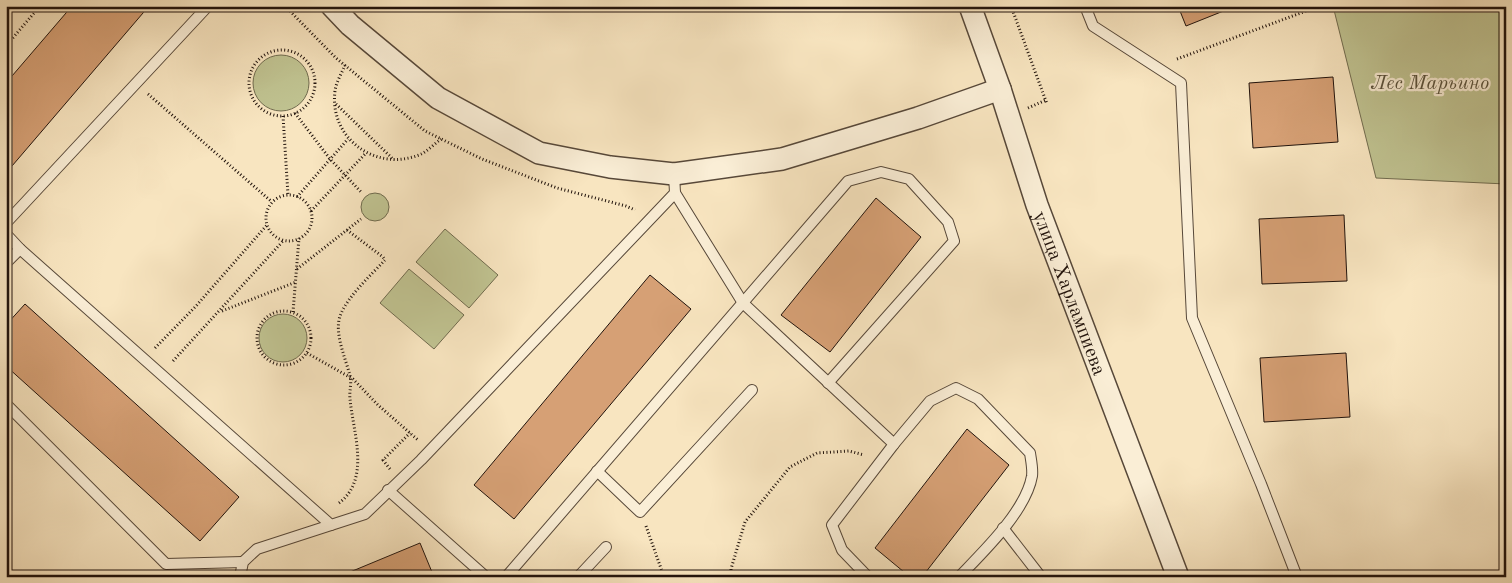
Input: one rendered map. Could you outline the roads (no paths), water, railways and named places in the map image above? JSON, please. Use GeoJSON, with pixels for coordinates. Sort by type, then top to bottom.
{"type":"FeatureCollection","features":[{"type":"Feature","properties":{"kind":"street"},"geometry":{"type":"LineString","coordinates":[[332,6],[350,25],[438,98],[539,153],[675,183],[782,159],[918,118],[1000,88]]}},
{"type":"Feature","properties":{"kind":"street","name":"улица Харлампиева"},"geometry":{"type":"LineString","coordinates":[[970,6],[1000,88],[1037,205],[1178,577]]}},
{"type":"Feature","properties":{"kind":"lane"},"geometry":{"type":"LineString","coordinates":[[6,223],[208,6]]}},
{"type":"Feature","properties":{"kind":"lane"},"geometry":{"type":"LineString","coordinates":[[1085,6],[1093,26],[1158,66],[1181,83],[1192,318],[1261,484],[1296,577]]}},
{"type":"Feature","properties":{"kind":"lane"},"geometry":{"type":"LineString","coordinates":[[506,577],[848,181],[881,172],[909,179],[948,222],[954,241],[828,383]]}},
{"type":"Feature","properties":{"kind":"lane"},"geometry":{"type":"LineString","coordinates":[[240,577],[243,562],[257,549],[365,514],[430,450],[675,183],[742,303],[894,444]]}},
{"type":"Feature","properties":{"kind":"lane"},"geometry":{"type":"LineString","coordinates":[[6,234],[20,249],[331,525]]}},
{"type":"Feature","properties":{"kind":"lane"},"geometry":{"type":"LineString","coordinates":[[6,264],[20,249]]}},
{"type":"Feature","properties":{"kind":"lane"},"geometry":{"type":"LineString","coordinates":[[868,577],[842,550],[832,525],[881,460],[930,401],[956,388],[978,399],[1030,452],[1032,476],[1020,507],[991,544],[959,577]]}},
{"type":"Feature","properties":{"kind":"lane"},"geometry":{"type":"LineString","coordinates":[[597,471],[640,512],[752,390]]}},
{"type":"Feature","properties":{"kind":"lane"},"geometry":{"type":"LineString","coordinates":[[6,404],[166,564],[243,562]]}},
{"type":"Feature","properties":{"kind":"lane"},"geometry":{"type":"LineString","coordinates":[[388,490],[486,577]]}},
{"type":"Feature","properties":{"kind":"lane"},"geometry":{"type":"LineString","coordinates":[[1003,528],[1041,577]]}},
{"type":"Feature","properties":{"kind":"lane"},"geometry":{"type":"LineString","coordinates":[[578,577],[606,547]]}},
{"type":"Feature","properties":{"kind":"park label","name":"Лес Марьино"},"geometry":{"type":"Point","coordinates":[1430,82]}}]}
